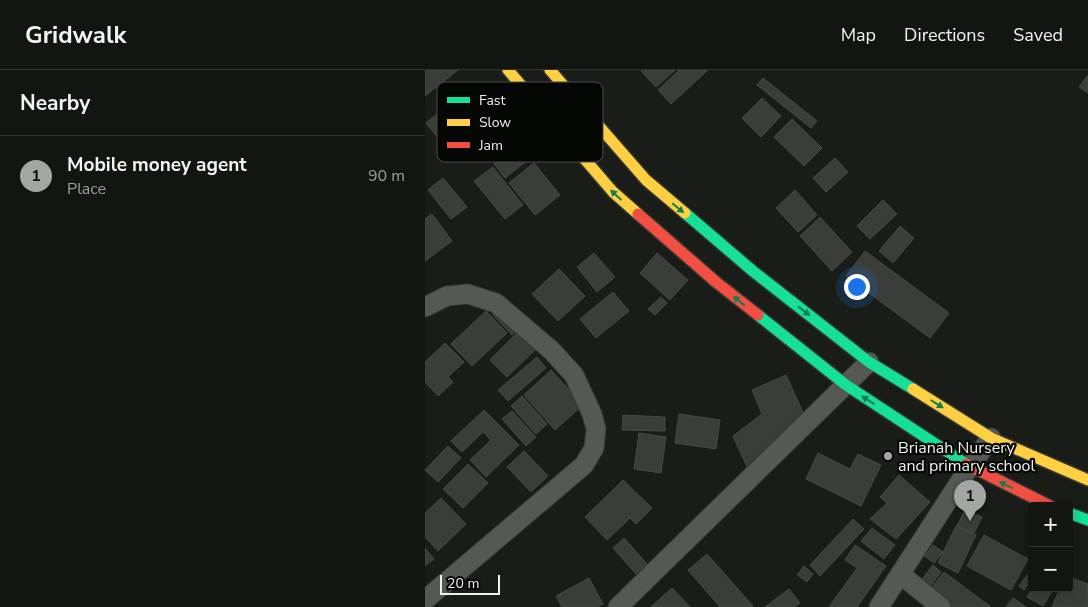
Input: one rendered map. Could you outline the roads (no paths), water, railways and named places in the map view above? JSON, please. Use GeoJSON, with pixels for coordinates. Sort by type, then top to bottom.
{"type":"FeatureCollection","features":[{"type":"Feature","properties":{"kind":"street"},"geometry":{"type":"LineString","coordinates":[[508,70],[518,82]]}},
{"type":"Feature","properties":{"kind":"street"},"geometry":{"type":"LineString","coordinates":[[550,70],[560,82]]}},
{"type":"Feature","properties":{"kind":"street"},"geometry":{"type":"LineString","coordinates":[[603,131],[646,180],[754,272],[869,362],[991,438],[1088,480]]}},
{"type":"Feature","properties":{"kind":"street"},"geometry":{"type":"LineString","coordinates":[[587,162],[613,192],[716,282],[846,385],[970,466],[1039,502]]}},
{"type":"Feature","properties":{"kind":"street"},"geometry":{"type":"LineString","coordinates":[[425,307],[447,296],[469,294],[496,303],[551,350],[574,376],[592,414],[596,429],[594,448],[584,465],[425,600]]}},
{"type":"Feature","properties":{"kind":"street"},"geometry":{"type":"LineString","coordinates":[[619,607],[869,362]]}},
{"type":"Feature","properties":{"kind":"street"},"geometry":{"type":"LineString","coordinates":[[879,607],[970,466],[991,438]]}},
{"type":"Feature","properties":{"kind":"street"},"geometry":{"type":"LineString","coordinates":[[1073,514],[1088,520]]}},
{"type":"Feature","properties":{"kind":"street"},"geometry":{"type":"LineString","coordinates":[[900,574],[941,607]]}},
{"type":"Feature","properties":{"kind":"place","name":"Brianah Nursery and primary school"},"geometry":{"type":"Point","coordinates":[888,456]}},
{"type":"Feature","properties":{"kind":"place","name":"Mobile money agent"},"geometry":{"type":"Point","coordinates":[970,521]}}]}
